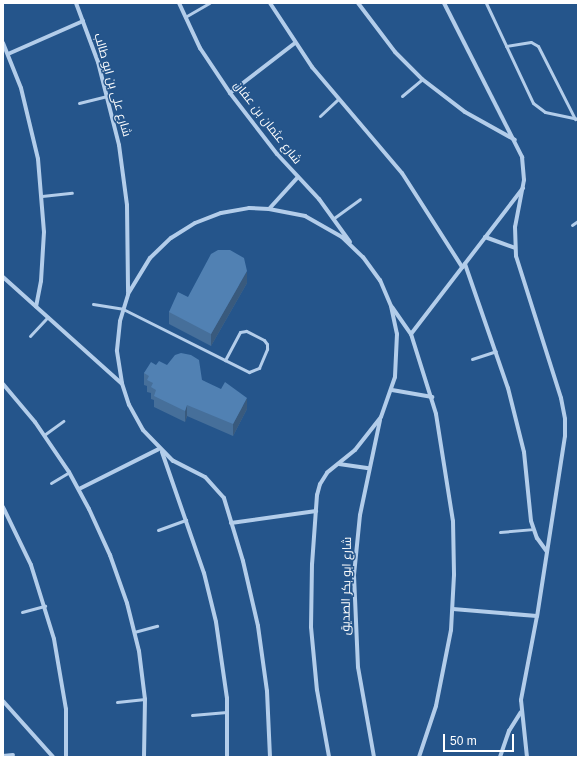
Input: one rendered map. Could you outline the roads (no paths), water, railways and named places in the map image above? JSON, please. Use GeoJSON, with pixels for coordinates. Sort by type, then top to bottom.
{"type":"FeatureCollection","features":[{"type":"Feature","properties":{"kind":"street","name":"شارع على بن ابو طالب"},"geometry":{"type":"LineString","coordinates":[[76,3],[107,96],[118,145],[127,205],[128,294]]}},
{"type":"Feature","properties":{"kind":"street","name":"شارع عثمان بن عفان"},"geometry":{"type":"LineString","coordinates":[[179,3],[200,48],[230,93],[298,178],[334,218],[353,246]]}},
{"type":"Feature","properties":{"kind":"street"},"geometry":{"type":"LineString","coordinates":[[270,3],[295,43],[338,99],[390,157],[463,265],[496,351],[524,452],[533,529],[547,552]]}},
{"type":"Feature","properties":{"kind":"street"},"geometry":{"type":"LineString","coordinates":[[358,3],[390,46],[422,79],[465,112],[515,140]]}},
{"type":"Feature","properties":{"kind":"street"},"geometry":{"type":"LineString","coordinates":[[444,3],[515,140],[524,166],[524,187],[515,227],[515,248],[518,265],[561,398],[565,419],[565,436],[547,552],[537,616],[523,688],[521,711],[527,757]]}},
{"type":"Feature","properties":{"kind":"street"},"geometry":{"type":"LineString","coordinates":[[8,54],[83,21]]}},
{"type":"Feature","properties":{"kind":"street"},"geometry":{"type":"LineString","coordinates":[[3,43],[8,54],[34,135],[42,196],[43,257],[36,307]]}},
{"type":"Feature","properties":{"kind":"street"},"geometry":{"type":"LineString","coordinates":[[230,93],[295,43]]}},
{"type":"Feature","properties":{"kind":"street"},"geometry":{"type":"LineString","coordinates":[[268,209],[298,178]]}},
{"type":"Feature","properties":{"kind":"street"},"geometry":{"type":"LineString","coordinates":[[411,334],[524,187]]}},
{"type":"Feature","properties":{"kind":"street"},"geometry":{"type":"LineString","coordinates":[[270,757],[267,691],[258,626],[232,523],[224,498],[216,486],[205,477],[173,461],[160,450],[135,418],[122,383],[117,350],[123,309],[128,294],[150,258],[182,230],[221,213],[268,209],[291,212],[318,222],[353,246],[380,280],[391,306],[411,334],[432,397],[443,446],[453,521],[452,610],[442,682],[419,757]]}},
{"type":"Feature","properties":{"kind":"street"},"geometry":{"type":"LineString","coordinates":[[485,237],[515,248]]}},
{"type":"Feature","properties":{"kind":"street"},"geometry":{"type":"LineString","coordinates":[[3,277],[122,383]]}},
{"type":"Feature","properties":{"kind":"street"},"geometry":{"type":"LineString","coordinates":[[328,757],[317,690],[312,627],[316,511],[320,484],[327,473],[365,440],[381,416],[392,390],[398,348],[391,306]]}},
{"type":"Feature","properties":{"kind":"street"},"geometry":{"type":"LineString","coordinates":[[3,384],[44,435],[69,472],[79,489],[110,555],[134,632],[145,699],[144,757]]}},
{"type":"Feature","properties":{"kind":"street"},"geometry":{"type":"LineString","coordinates":[[392,390],[432,397]]}},
{"type":"Feature","properties":{"kind":"street","name":"شارع ابو بكر الصديق"},"geometry":{"type":"LineString","coordinates":[[374,757],[358,674],[354,606],[356,544],[369,468],[381,416]]}},
{"type":"Feature","properties":{"kind":"street"},"geometry":{"type":"LineString","coordinates":[[79,489],[160,450]]}},
{"type":"Feature","properties":{"kind":"street"},"geometry":{"type":"LineString","coordinates":[[160,450],[204,573],[216,622],[227,712],[228,757]]}},
{"type":"Feature","properties":{"kind":"street"},"geometry":{"type":"LineString","coordinates":[[339,464],[369,468]]}},
{"type":"Feature","properties":{"kind":"street"},"geometry":{"type":"LineString","coordinates":[[3,507],[21,542],[45,606],[64,689],[68,729],[66,757]]}},
{"type":"Feature","properties":{"kind":"street"},"geometry":{"type":"LineString","coordinates":[[232,523],[316,511]]}},
{"type":"Feature","properties":{"kind":"street"},"geometry":{"type":"LineString","coordinates":[[452,610],[537,616]]}},
{"type":"Feature","properties":{"kind":"street"},"geometry":{"type":"LineString","coordinates":[[3,701],[52,757]]}},
{"type":"Feature","properties":{"kind":"street"},"geometry":{"type":"LineString","coordinates":[[500,757],[509,731],[521,711]]}},
{"type":"Feature","properties":{"kind":"street"},"geometry":{"type":"LineString","coordinates":[[3,756],[13,755]]}},
{"type":"Feature","properties":{"kind":"lane"},"geometry":{"type":"LineString","coordinates":[[185,17],[209,3]]}},
{"type":"Feature","properties":{"kind":"lane"},"geometry":{"type":"LineString","coordinates":[[486,3],[533,103],[545,112],[577,119]]}},
{"type":"Feature","properties":{"kind":"lane"},"geometry":{"type":"LineString","coordinates":[[506,46],[531,42],[538,46],[577,119]]}},
{"type":"Feature","properties":{"kind":"lane"},"geometry":{"type":"LineString","coordinates":[[402,96],[422,79]]}},
{"type":"Feature","properties":{"kind":"lane"},"geometry":{"type":"LineString","coordinates":[[79,103],[107,96]]}},
{"type":"Feature","properties":{"kind":"lane"},"geometry":{"type":"LineString","coordinates":[[320,116],[338,99]]}},
{"type":"Feature","properties":{"kind":"lane"},"geometry":{"type":"LineString","coordinates":[[42,196],[72,193]]}},
{"type":"Feature","properties":{"kind":"lane"},"geometry":{"type":"LineString","coordinates":[[334,218],[360,199]]}},
{"type":"Feature","properties":{"kind":"lane"},"geometry":{"type":"LineString","coordinates":[[572,224],[578,221]]}},
{"type":"Feature","properties":{"kind":"lane"},"geometry":{"type":"LineString","coordinates":[[93,304],[123,309],[225,360],[247,371],[255,372],[259,368],[267,349],[266,344],[264,340],[246,331],[240,332],[225,360]]}},
{"type":"Feature","properties":{"kind":"lane"},"geometry":{"type":"LineString","coordinates":[[30,336],[48,317]]}},
{"type":"Feature","properties":{"kind":"lane"},"geometry":{"type":"LineString","coordinates":[[472,359],[496,351]]}},
{"type":"Feature","properties":{"kind":"lane"},"geometry":{"type":"LineString","coordinates":[[44,435],[63,421]]}},
{"type":"Feature","properties":{"kind":"lane"},"geometry":{"type":"LineString","coordinates":[[51,483],[69,472]]}},
{"type":"Feature","properties":{"kind":"lane"},"geometry":{"type":"LineString","coordinates":[[158,530],[186,520]]}},
{"type":"Feature","properties":{"kind":"lane"},"geometry":{"type":"LineString","coordinates":[[500,532],[533,529]]}},
{"type":"Feature","properties":{"kind":"lane"},"geometry":{"type":"LineString","coordinates":[[22,612],[45,606]]}},
{"type":"Feature","properties":{"kind":"lane"},"geometry":{"type":"LineString","coordinates":[[134,632],[157,626]]}},
{"type":"Feature","properties":{"kind":"lane"},"geometry":{"type":"LineString","coordinates":[[117,702],[145,699]]}},
{"type":"Feature","properties":{"kind":"lane"},"geometry":{"type":"LineString","coordinates":[[192,715],[227,712]]}}]}
